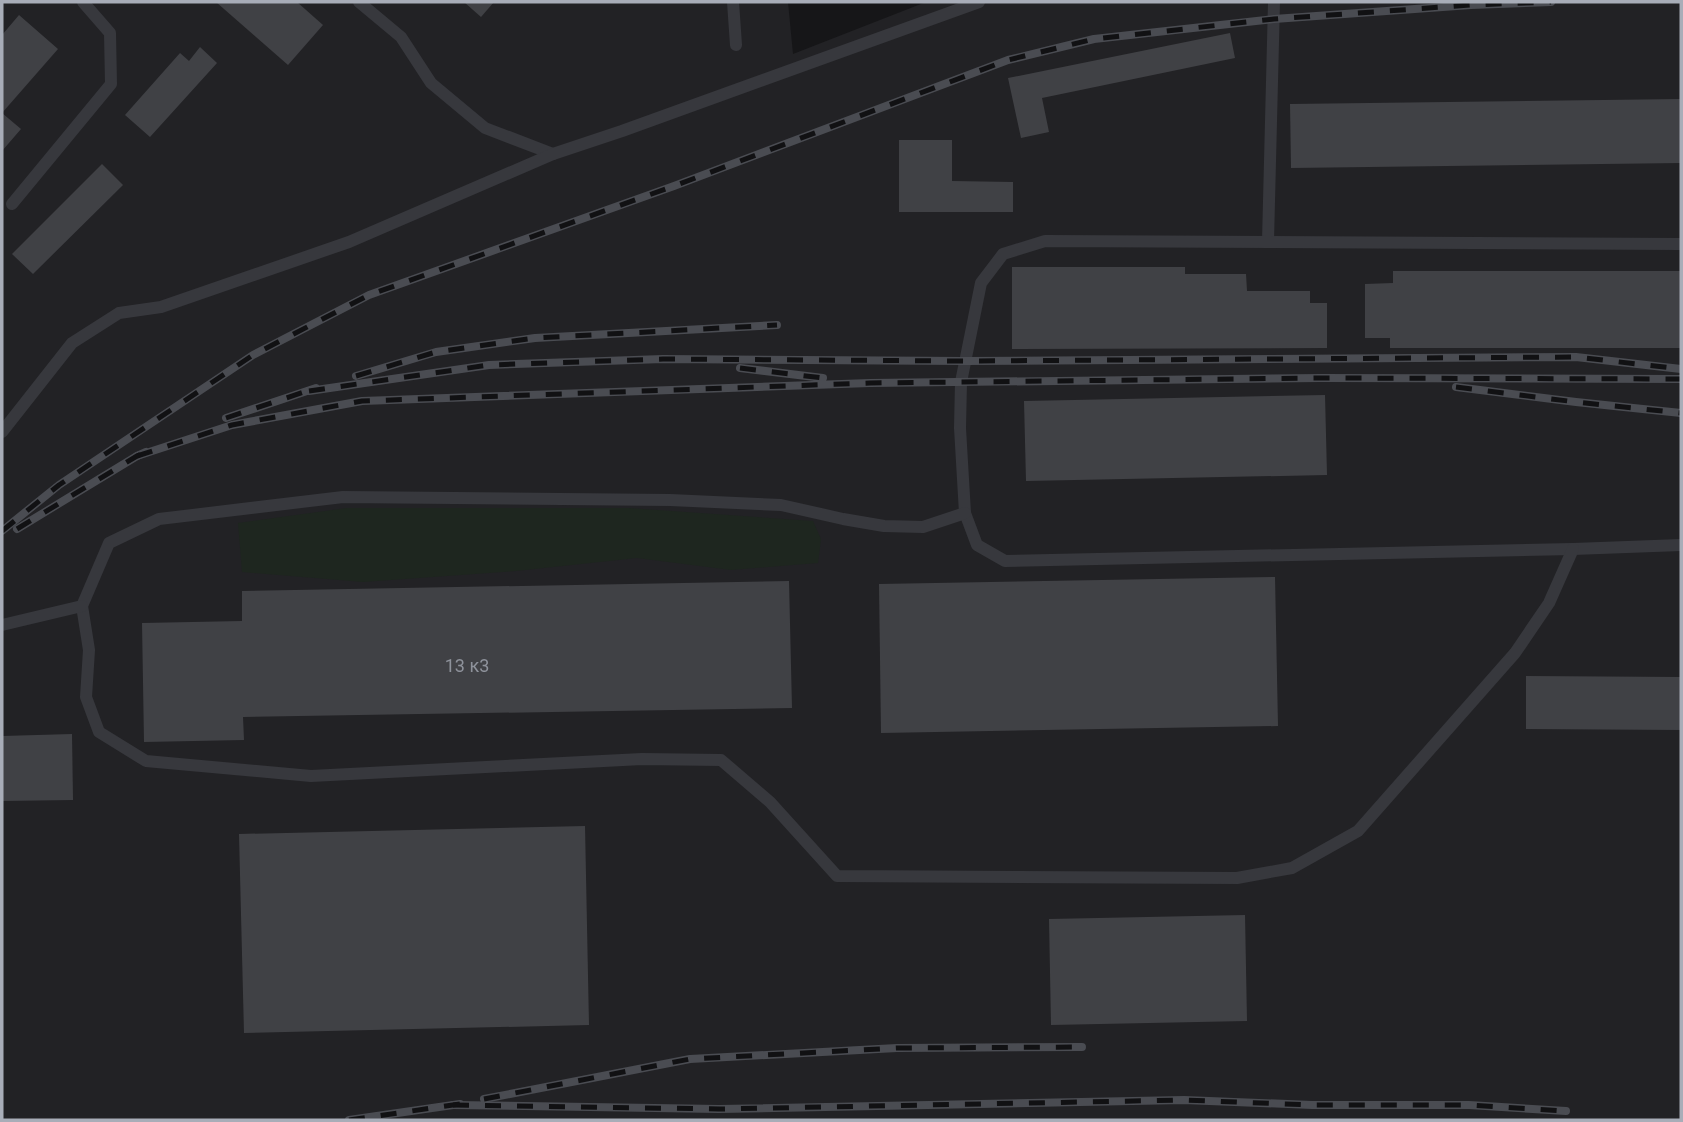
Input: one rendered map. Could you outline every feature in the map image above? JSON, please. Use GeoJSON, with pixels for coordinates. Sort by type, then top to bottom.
{"type":"FeatureCollection","features":[{"type":"Feature","properties":{"kind":"lane"},"geometry":{"type":"LineString","coordinates":[[12,204],[111,85],[110,33],[83,2]]}},
{"type":"Feature","properties":{"kind":"lane"},"geometry":{"type":"LineString","coordinates":[[359,2],[401,37],[431,83],[485,128],[553,155]]}},
{"type":"Feature","properties":{"kind":"lane"},"geometry":{"type":"LineString","coordinates":[[733,2],[736,45]]}},
{"type":"Feature","properties":{"kind":"lane"},"geometry":{"type":"LineString","coordinates":[[2,432],[72,343],[119,313],[162,307],[349,242],[553,155],[979,2]]}},
{"type":"Feature","properties":{"kind":"lane"},"geometry":{"type":"LineString","coordinates":[[1268,241],[1274,2]]}},
{"type":"Feature","properties":{"kind":"lane"},"geometry":{"type":"LineString","coordinates":[[1681,244],[1045,241],[1003,254],[981,283],[962,372],[960,428],[965,513],[976,545],[1005,561],[1573,550],[1681,545]]}},
{"type":"Feature","properties":{"kind":"lane"},"geometry":{"type":"LineString","coordinates":[[965,513],[923,527],[884,526],[781,505],[670,500],[343,498],[159,519],[109,543],[82,606],[89,650],[86,697],[99,732],[146,761],[311,776],[642,759],[721,761],[770,802],[837,876],[1237,878],[1292,868],[1358,831],[1515,653],[1549,603],[1573,550]]}},
{"type":"Feature","properties":{"kind":"lane"},"geometry":{"type":"LineString","coordinates":[[2,625],[82,606]]}},
{"type":"Feature","properties":{"kind":"shaded area"},"geometry":{"type":"Polygon","coordinates":[[[2,2],[788,2],[793,54],[926,2],[1681,2],[1681,1120],[2,1120],[2,2]]]}},
{"type":"Feature","properties":{"kind":"shaded area"},"geometry":{"type":"Polygon","coordinates":[[[347,508],[629,508],[813,521],[821,539],[818,563],[731,570],[637,558],[516,571],[363,582],[242,572],[238,523],[347,508]]]}},
{"type":"Feature","properties":{"kind":"building"},"geometry":{"type":"Polygon","coordinates":[[[216,2],[297,2],[323,25],[288,65],[216,2]]]}},
{"type":"Feature","properties":{"kind":"building"},"geometry":{"type":"Polygon","coordinates":[[[464,2],[494,2],[481,17],[464,2]]]}},
{"type":"Feature","properties":{"kind":"building"},"geometry":{"type":"Polygon","coordinates":[[[19,15],[58,49],[2,113],[2,35],[19,15]]]}},
{"type":"Feature","properties":{"kind":"building"},"geometry":{"type":"Polygon","coordinates":[[[1230,33],[1235,58],[1042,98],[1049,132],[1021,138],[1008,78],[1230,33]]]}},
{"type":"Feature","properties":{"kind":"building"},"geometry":{"type":"Polygon","coordinates":[[[200,47],[217,63],[150,137],[125,115],[180,53],[189,61],[200,47]]]}},
{"type":"Feature","properties":{"kind":"building"},"geometry":{"type":"Polygon","coordinates":[[[1681,99],[1681,163],[1291,168],[1290,104],[1681,99]]]}},
{"type":"Feature","properties":{"kind":"building"},"geometry":{"type":"Polygon","coordinates":[[[2,113],[21,129],[2,151],[2,113]]]}},
{"type":"Feature","properties":{"kind":"building"},"geometry":{"type":"Polygon","coordinates":[[[899,140],[952,140],[952,181],[1013,182],[1013,212],[899,212],[899,140]]]}},
{"type":"Feature","properties":{"kind":"building"},"geometry":{"type":"Polygon","coordinates":[[[102,164],[123,185],[33,274],[12,254],[102,164]]]}},
{"type":"Feature","properties":{"kind":"building"},"geometry":{"type":"Polygon","coordinates":[[[1012,267],[1185,267],[1185,274],[1246,274],[1247,291],[1310,291],[1310,303],[1327,303],[1327,348],[1012,349],[1012,267]]]}},
{"type":"Feature","properties":{"kind":"building"},"geometry":{"type":"Polygon","coordinates":[[[1393,271],[1681,271],[1681,348],[1390,348],[1390,338],[1365,338],[1365,284],[1393,283],[1393,271]]]}},
{"type":"Feature","properties":{"kind":"building"},"geometry":{"type":"Polygon","coordinates":[[[1325,395],[1327,475],[1026,481],[1024,401],[1325,395]]]}},
{"type":"Feature","properties":{"kind":"building"},"geometry":{"type":"Polygon","coordinates":[[[1275,577],[1278,726],[881,733],[879,584],[1275,577]]]}},
{"type":"Feature","properties":{"kind":"building"},"geometry":{"type":"Polygon","coordinates":[[[789,581],[792,708],[243,717],[244,740],[144,742],[142,623],[242,621],[242,591],[789,581]]]}},
{"type":"Feature","properties":{"kind":"building"},"geometry":{"type":"Polygon","coordinates":[[[1526,676],[1681,677],[1681,730],[1526,729],[1526,676]]]}},
{"type":"Feature","properties":{"kind":"building"},"geometry":{"type":"Polygon","coordinates":[[[72,734],[73,800],[2,801],[2,736],[72,734]]]}},
{"type":"Feature","properties":{"kind":"building"},"geometry":{"type":"Polygon","coordinates":[[[585,826],[589,1025],[244,1033],[239,834],[585,826]]]}},
{"type":"Feature","properties":{"kind":"building"},"geometry":{"type":"Polygon","coordinates":[[[1245,915],[1247,1021],[1051,1025],[1049,919],[1245,915]]]}},
{"type":"Feature","properties":{"kind":"railway"},"geometry":{"type":"LineString","coordinates":[[2,531],[59,485],[253,355],[369,295],[674,186],[1008,60],[1094,39],[1274,19],[1551,2]]}},
{"type":"Feature","properties":{"kind":"railway"},"geometry":{"type":"LineString","coordinates":[[356,376],[436,352],[535,338],[777,325]]}},
{"type":"Feature","properties":{"kind":"railway"},"geometry":{"type":"LineString","coordinates":[[309,391],[489,365],[663,359],[964,361],[1576,357],[1681,369]]}},
{"type":"Feature","properties":{"kind":"railway"},"geometry":{"type":"LineString","coordinates":[[740,368],[823,378]]}},
{"type":"Feature","properties":{"kind":"railway"},"geometry":{"type":"LineString","coordinates":[[137,456],[232,425],[362,401],[870,383],[1321,378],[1681,379]]}},
{"type":"Feature","properties":{"kind":"railway"},"geometry":{"type":"LineString","coordinates":[[1456,387],[1681,413]]}},
{"type":"Feature","properties":{"kind":"railway"},"geometry":{"type":"LineString","coordinates":[[226,418],[316,388]]}},
{"type":"Feature","properties":{"kind":"railway"},"geometry":{"type":"LineString","coordinates":[[17,529],[146,452]]}},
{"type":"Feature","properties":{"kind":"railway"},"geometry":{"type":"LineString","coordinates":[[484,1099],[690,1059],[897,1048],[1082,1047]]}},
{"type":"Feature","properties":{"kind":"railway"},"geometry":{"type":"LineString","coordinates":[[453,1105],[719,1109],[1184,1100],[1312,1105],[1469,1105],[1566,1111]]}},
{"type":"Feature","properties":{"kind":"railway"},"geometry":{"type":"LineString","coordinates":[[349,1120],[460,1104]]}}]}
